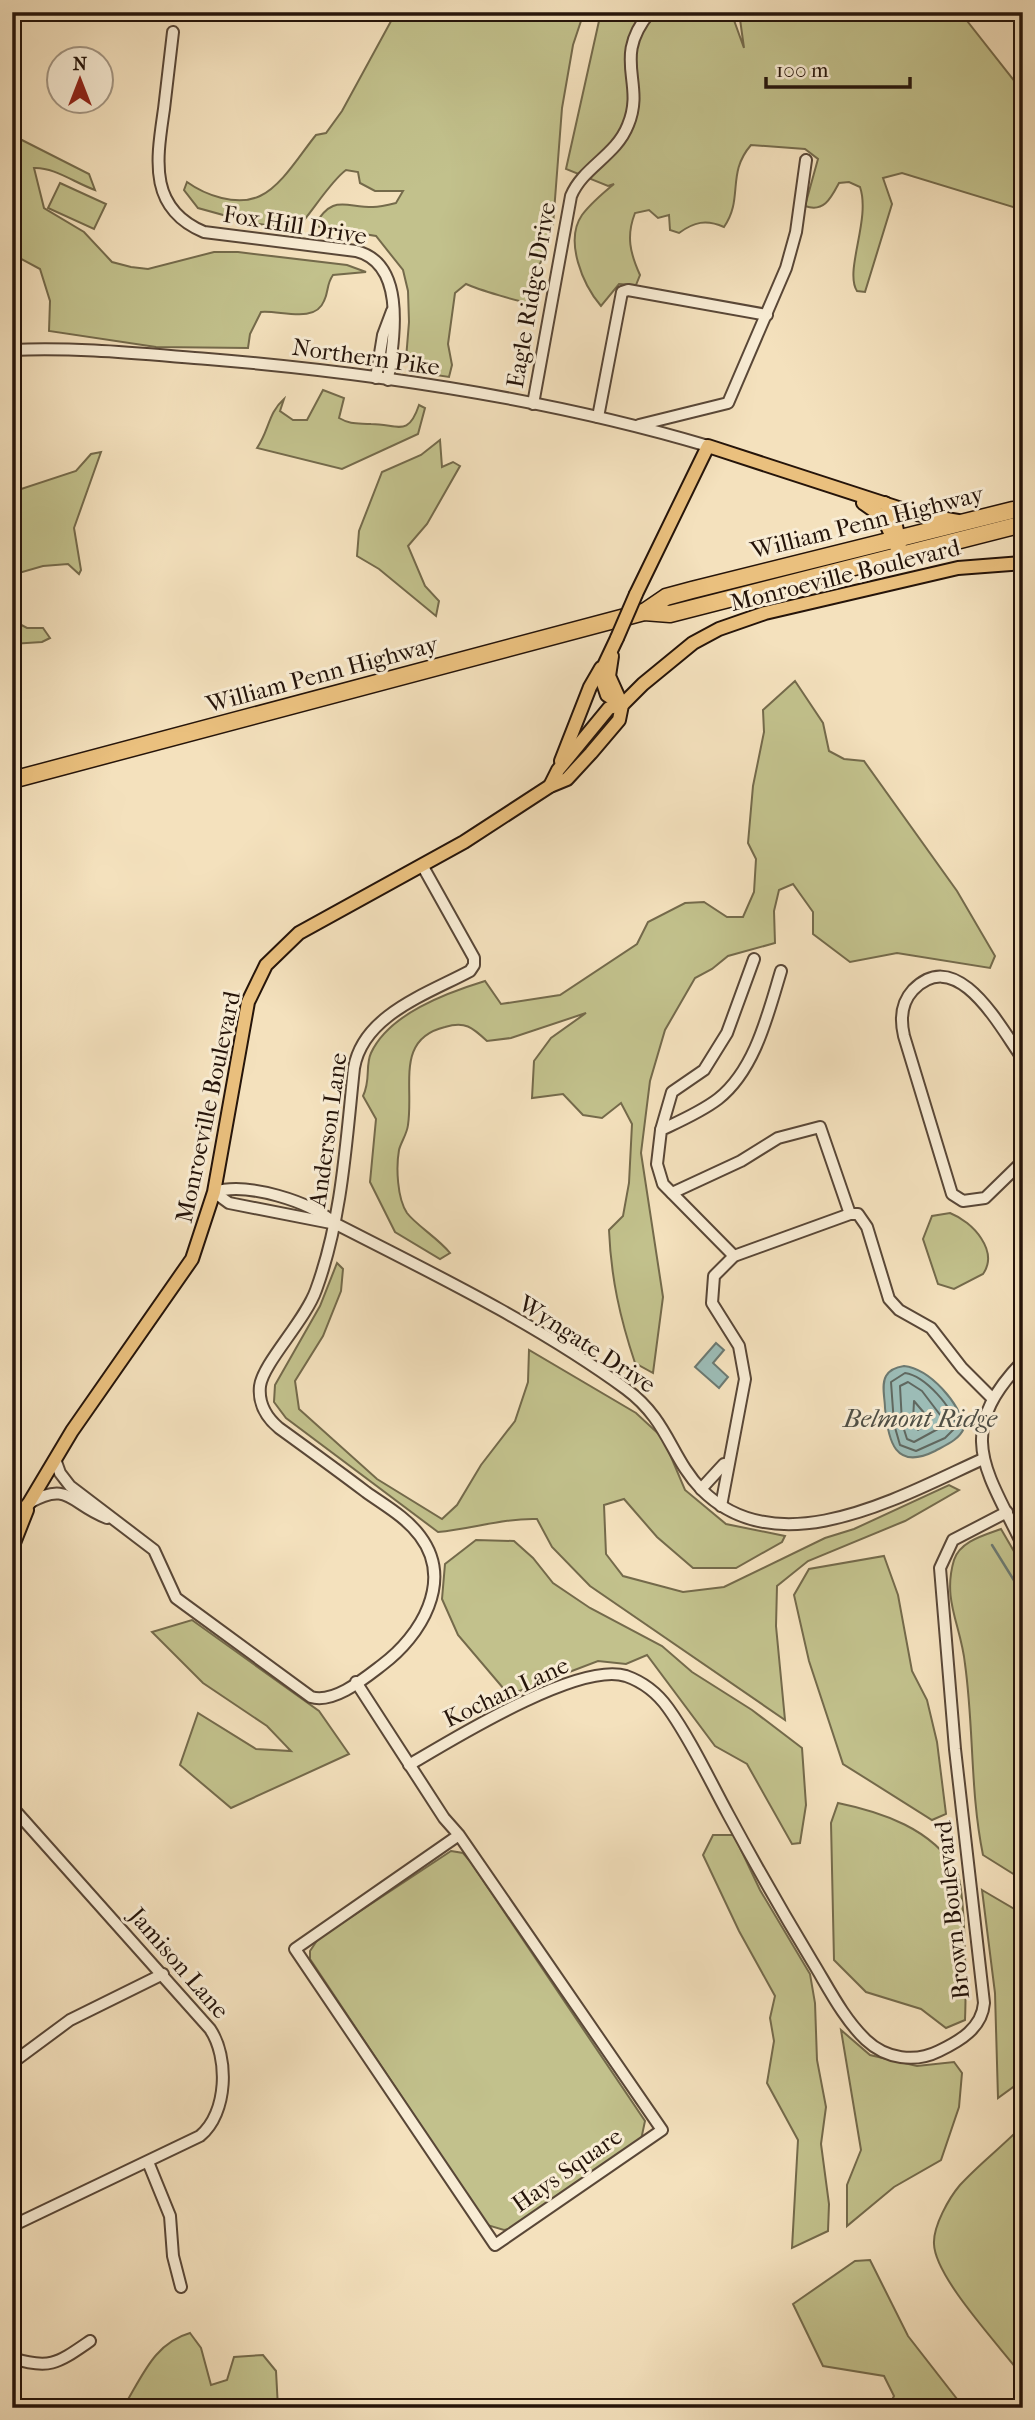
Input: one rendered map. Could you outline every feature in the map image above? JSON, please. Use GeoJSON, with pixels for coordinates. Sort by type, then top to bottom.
{"type":"FeatureCollection","features":[{"type":"Feature","properties":{"kind":"highway","name":"William Penn Highway"},"geometry":{"type":"LineString","coordinates":[[644,612],[666,597],[895,537],[1013,510],[1023,511]]}},
{"type":"Feature","properties":{"kind":"highway","name":"William Penn Highway"},"geometry":{"type":"LineString","coordinates":[[12,780],[644,612],[670,614],[1023,524]]}},
{"type":"Feature","properties":{"kind":"main road","name":"Northern Pike"},"geometry":{"type":"LineString","coordinates":[[708,446],[884,503],[892,512],[900,555]]}},
{"type":"Feature","properties":{"kind":"main road"},"geometry":{"type":"LineString","coordinates":[[558,770],[590,687],[617,638],[708,446]]}},
{"type":"Feature","properties":{"kind":"main road","name":"Northern Pike"},"geometry":{"type":"LineString","coordinates":[[834,489],[878,511],[895,537]]}},
{"type":"Feature","properties":{"kind":"main road"},"geometry":{"type":"LineString","coordinates":[[884,503],[928,516],[962,521]]}},
{"type":"Feature","properties":{"kind":"main road","name":"Monroeville Boulevard"},"geometry":{"type":"LineString","coordinates":[[550,786],[558,770],[609,708],[622,705],[674,657],[706,635],[765,613],[958,568],[1023,563]]}},
{"type":"Feature","properties":{"kind":"main road"},"geometry":{"type":"LineString","coordinates":[[617,638],[609,676],[622,705]]}},
{"type":"Feature","properties":{"kind":"main road"},"geometry":{"type":"LineString","coordinates":[[601,668],[603,687],[610,698],[622,705]]}},
{"type":"Feature","properties":{"kind":"main road","name":"Monroeville Boulevard"},"geometry":{"type":"LineString","coordinates":[[12,1524],[186,1272],[203,1233],[214,1192],[245,1014],[266,965],[284,945],[308,927],[422,865],[528,803],[550,786],[567,779],[619,720],[622,705]]}},
{"type":"Feature","properties":{"kind":"main road","name":"Monroeville Boulevard"},"geometry":{"type":"LineString","coordinates":[[12,1548],[29,1503]]}},
{"type":"Feature","properties":{"kind":"street","name":"Eagle Ridge Drive"},"geometry":{"type":"LineString","coordinates":[[533,404],[570,196],[584,175],[616,147],[628,125],[633,101],[629,52],[636,32],[650,12]]}},
{"type":"Feature","properties":{"kind":"street","name":"Fox Hill Drive"},"geometry":{"type":"LineString","coordinates":[[173,32],[158,163],[161,187],[169,205],[184,221],[204,232],[366,254],[377,261],[385,274],[394,333],[388,380]]}},
{"type":"Feature","properties":{"kind":"street"},"geometry":{"type":"LineString","coordinates":[[636,426],[728,403],[790,256],[806,160]]}},
{"type":"Feature","properties":{"kind":"street"},"geometry":{"type":"LineString","coordinates":[[598,417],[622,292],[628,290],[766,315]]}},
{"type":"Feature","properties":{"kind":"street","name":"Fox Hill Drive"},"geometry":{"type":"LineString","coordinates":[[376,378],[383,335],[392,312]]}},
{"type":"Feature","properties":{"kind":"street","name":"Northern Pike"},"geometry":{"type":"LineString","coordinates":[[12,350],[102,351],[285,366],[376,378],[598,417],[708,446]]}},
{"type":"Feature","properties":{"kind":"street","name":"Anderson Lane"},"geometry":{"type":"LineString","coordinates":[[336,1224],[354,1068],[364,1039],[391,1014],[470,971],[474,965],[474,958],[422,865]]}},
{"type":"Feature","properties":{"kind":"street"},"geometry":{"type":"LineString","coordinates":[[734,1256],[672,1193],[658,1172],[661,1130],[672,1092],[704,1069],[727,1033],[754,959]]}},
{"type":"Feature","properties":{"kind":"street"},"geometry":{"type":"LineString","coordinates":[[661,1130],[713,1103],[732,1084],[762,1034],[781,971]]}},
{"type":"Feature","properties":{"kind":"street"},"geometry":{"type":"LineString","coordinates":[[1023,1059],[984,1004],[959,981],[942,977],[926,981],[914,990],[904,1003],[901,1017],[904,1036],[952,1194],[963,1201],[980,1200],[1023,1161]]}},
{"type":"Feature","properties":{"kind":"street"},"geometry":{"type":"LineString","coordinates":[[672,1193],[741,1161],[778,1138],[820,1127],[850,1214]]}},
{"type":"Feature","properties":{"kind":"street","name":"Wyngate Drive"},"geometry":{"type":"LineString","coordinates":[[214,1192],[232,1187],[296,1201],[314,1208],[336,1224],[516,1321],[625,1388],[652,1412],[701,1489],[721,1506],[742,1517],[772,1524],[821,1521],[886,1502],[984,1459]]}},
{"type":"Feature","properties":{"kind":"street"},"geometry":{"type":"LineString","coordinates":[[721,1506],[729,1455],[744,1397],[744,1370],[739,1346],[715,1311],[711,1294],[714,1276],[734,1256],[850,1214],[858,1214],[865,1220],[890,1299],[899,1310],[931,1328],[962,1368],[992,1398]]}},
{"type":"Feature","properties":{"kind":"street"},"geometry":{"type":"LineString","coordinates":[[55,1459],[60,1473],[70,1486],[158,1555],[168,1587],[176,1598],[304,1693],[324,1699],[356,1682],[394,1655],[425,1616],[434,1580],[428,1551],[407,1522],[270,1420],[260,1394],[265,1371],[308,1309],[336,1224]]}},
{"type":"Feature","properties":{"kind":"street"},"geometry":{"type":"LineString","coordinates":[[1023,1361],[992,1398],[981,1433],[984,1459],[1023,1546]]}},
{"type":"Feature","properties":{"kind":"street"},"geometry":{"type":"LineString","coordinates":[[701,1489],[719,1473],[729,1455]]}},
{"type":"Feature","properties":{"kind":"street"},"geometry":{"type":"LineString","coordinates":[[29,1503],[46,1494],[60,1492],[89,1511],[116,1522]]}},
{"type":"Feature","properties":{"kind":"street","name":"Brown Boulevard"},"geometry":{"type":"LineString","coordinates":[[626,1676],[642,1683],[668,1708],[771,1893],[835,1999],[866,2040],[898,2058],[916,2058],[937,2052],[971,2031],[979,2022],[984,2003],[955,1749],[940,1568],[953,1540],[1007,1512]]}},
{"type":"Feature","properties":{"kind":"street","name":"Kochan Lane"},"geometry":{"type":"LineString","coordinates":[[409,1765],[475,1726],[561,1687],[599,1674],[626,1676]]}},
{"type":"Feature","properties":{"kind":"street"},"geometry":{"type":"LineString","coordinates":[[356,1682],[409,1765],[459,1835]]}},
{"type":"Feature","properties":{"kind":"street","name":"Jamison Lane"},"geometry":{"type":"LineString","coordinates":[[12,1807],[163,1974],[216,2037],[220,2049],[221,2091],[218,2110],[207,2130],[148,2162],[12,2226]]}},
{"type":"Feature","properties":{"kind":"street","name":"Hays Square"},"geometry":{"type":"LineString","coordinates":[[459,1835],[662,2130],[495,2245],[295,1949],[459,1835]]}},
{"type":"Feature","properties":{"kind":"street"},"geometry":{"type":"LineString","coordinates":[[12,2063],[70,2020],[163,1974]]}},
{"type":"Feature","properties":{"kind":"street"},"geometry":{"type":"LineString","coordinates":[[148,2162],[170,2216],[173,2256],[181,2287]]}},
{"type":"Feature","properties":{"kind":"street"},"geometry":{"type":"LineString","coordinates":[[12,2358],[40,2366],[65,2358],[90,2341]]}},
{"type":"Feature","properties":{"kind":"shaded area"},"geometry":{"type":"Polygon","coordinates":[[[396,12],[584,12],[573,45],[562,108],[553,225],[536,272],[531,303],[466,284],[455,293],[448,344],[452,365],[449,377],[416,372],[406,359],[408,291],[403,270],[376,236],[314,226],[333,206],[387,205],[396,203],[403,191],[375,191],[360,183],[358,172],[346,170],[300,225],[280,227],[252,223],[198,208],[184,190],[187,182],[212,195],[241,200],[260,196],[276,185],[316,135],[326,133],[342,111],[396,12]]]}},
{"type":"Feature","properties":{"kind":"shaded area"},"geometry":{"type":"Polygon","coordinates":[[[601,12],[731,12],[744,48],[739,12],[960,12],[1023,92],[1023,210],[902,173],[883,178],[892,204],[865,292],[857,291],[854,271],[862,214],[860,187],[849,182],[839,183],[830,199],[822,206],[805,206],[818,159],[805,149],[751,145],[739,166],[733,206],[724,227],[700,223],[679,233],[670,230],[669,215],[658,218],[649,210],[635,213],[630,244],[640,275],[636,285],[619,284],[601,306],[582,275],[575,250],[575,237],[582,215],[614,184],[608,186],[566,169],[601,12]]]}},
{"type":"Feature","properties":{"kind":"shaded area"},"geometry":{"type":"Polygon","coordinates":[[[12,135],[89,174],[95,190],[57,173],[34,168],[44,208],[84,232],[112,262],[148,269],[214,252],[238,252],[347,265],[366,272],[333,275],[324,301],[313,312],[261,312],[250,334],[248,348],[156,347],[49,331],[50,301],[40,269],[12,254],[12,135]]]}},
{"type":"Feature","properties":{"kind":"shaded area"},"geometry":{"type":"Polygon","coordinates":[[[60,183],[106,204],[94,229],[48,208],[60,183]]]}},
{"type":"Feature","properties":{"kind":"shaded area"},"geometry":{"type":"Polygon","coordinates":[[[323,390],[344,398],[339,418],[351,423],[406,426],[411,422],[419,405],[425,408],[418,434],[342,469],[257,448],[275,410],[284,399],[280,411],[293,420],[307,420],[323,390]]]}},
{"type":"Feature","properties":{"kind":"shaded area"},"geometry":{"type":"Polygon","coordinates":[[[440,440],[442,467],[453,462],[460,466],[427,524],[408,546],[425,586],[439,601],[436,616],[379,569],[357,556],[359,531],[382,472],[421,455],[440,440]]]}},
{"type":"Feature","properties":{"kind":"shaded area"},"geometry":{"type":"Polygon","coordinates":[[[101,452],[74,528],[81,570],[79,574],[68,564],[43,566],[12,575],[12,492],[76,471],[91,454],[101,452]]]}},
{"type":"Feature","properties":{"kind":"shaded area"},"geometry":{"type":"Polygon","coordinates":[[[12,620],[27,628],[43,628],[50,638],[42,642],[12,644],[12,620]]]}},
{"type":"Feature","properties":{"kind":"shaded area"},"geometry":{"type":"Polygon","coordinates":[[[795,681],[823,723],[829,751],[844,759],[864,761],[957,891],[995,956],[990,968],[897,953],[850,962],[813,934],[813,912],[793,884],[779,890],[774,911],[775,943],[728,956],[695,978],[665,1030],[650,1081],[641,1153],[663,1297],[653,1373],[635,1363],[617,1298],[610,1248],[609,1230],[623,1216],[629,1183],[632,1124],[621,1103],[602,1118],[583,1115],[563,1094],[532,1098],[534,1061],[551,1038],[586,1013],[511,1038],[487,1041],[472,1029],[458,1025],[429,1033],[419,1042],[410,1066],[408,1125],[399,1150],[398,1182],[407,1213],[450,1253],[440,1259],[395,1232],[370,1182],[376,1119],[363,1096],[369,1058],[379,1039],[405,1016],[437,999],[485,981],[501,1004],[560,995],[637,944],[648,922],[685,903],[704,902],[727,917],[743,917],[754,892],[756,859],[748,843],[753,786],[764,732],[763,710],[795,681]]]}},
{"type":"Feature","properties":{"kind":"shaded area"},"geometry":{"type":"Polygon","coordinates":[[[950,1213],[975,1230],[986,1247],[988,1256],[983,1274],[954,1289],[938,1284],[923,1239],[932,1216],[950,1213]]]}},
{"type":"Feature","properties":{"kind":"shaded area"},"geometry":{"type":"Polygon","coordinates":[[[337,1263],[343,1269],[341,1291],[323,1336],[295,1381],[299,1409],[377,1479],[442,1519],[457,1505],[481,1465],[515,1421],[528,1382],[529,1350],[636,1413],[663,1438],[685,1490],[726,1524],[785,1536],[782,1542],[736,1568],[693,1568],[657,1537],[624,1499],[604,1505],[606,1554],[623,1576],[683,1592],[724,1587],[825,1538],[854,1529],[949,1485],[959,1490],[905,1521],[808,1561],[777,1586],[776,1626],[785,1720],[590,1586],[552,1547],[537,1519],[512,1520],[438,1532],[286,1418],[274,1402],[275,1385],[320,1306],[337,1263]]]}},
{"type":"Feature","properties":{"kind":"shaded area"},"geometry":{"type":"Polygon","coordinates":[[[1001,1529],[1023,1567],[1023,1880],[983,1855],[976,1808],[965,1664],[950,1588],[957,1553],[967,1543],[1001,1529]]]}},
{"type":"Feature","properties":{"kind":"shaded area"},"geometry":{"type":"Polygon","coordinates":[[[476,1540],[514,1541],[533,1558],[553,1583],[590,1608],[662,1646],[692,1672],[752,1710],[802,1748],[806,1805],[800,1843],[792,1844],[747,1764],[715,1746],[647,1655],[626,1664],[598,1661],[509,1695],[458,1635],[442,1599],[445,1564],[476,1540]]]}},
{"type":"Feature","properties":{"kind":"shaded area"},"geometry":{"type":"Polygon","coordinates":[[[884,1556],[898,1595],[912,1671],[927,1700],[937,1742],[946,1814],[932,1820],[843,1764],[809,1661],[794,1595],[809,1569],[884,1556]]]}},
{"type":"Feature","properties":{"kind":"shaded area"},"geometry":{"type":"Polygon","coordinates":[[[192,1620],[319,1711],[349,1754],[231,1808],[180,1765],[198,1713],[256,1749],[291,1751],[267,1726],[203,1683],[152,1632],[192,1620]]]}},
{"type":"Feature","properties":{"kind":"shaded area"},"geometry":{"type":"Polygon","coordinates":[[[838,1803],[888,1817],[920,1833],[946,1856],[956,1870],[964,1918],[965,2020],[946,2028],[921,2009],[866,1992],[834,1960],[831,1823],[838,1803]]]}},
{"type":"Feature","properties":{"kind":"shaded area"},"geometry":{"type":"Polygon","coordinates":[[[713,1835],[734,1835],[760,1890],[810,1974],[815,2003],[817,2060],[826,2107],[821,2144],[829,2204],[828,2231],[792,2248],[798,2140],[767,2083],[774,2041],[770,2018],[775,1996],[739,1931],[703,1855],[713,1835]]]}},
{"type":"Feature","properties":{"kind":"shaded area"},"geometry":{"type":"Polygon","coordinates":[[[451,1851],[463,1853],[470,1861],[645,2121],[641,2140],[513,2228],[504,2230],[487,2225],[310,1959],[310,1951],[318,1939],[451,1851]]]}},
{"type":"Feature","properties":{"kind":"shaded area"},"geometry":{"type":"Polygon","coordinates":[[[982,1890],[1023,1914],[1023,2080],[998,2098],[995,1993],[982,1890]]]}},
{"type":"Feature","properties":{"kind":"shaded area"},"geometry":{"type":"Polygon","coordinates":[[[841,2030],[870,2055],[917,2066],[954,2062],[962,2073],[959,2107],[941,2160],[894,2187],[847,2226],[847,2185],[861,2150],[841,2030]]]}},
{"type":"Feature","properties":{"kind":"shaded area"},"geometry":{"type":"Polygon","coordinates":[[[1023,2125],[1023,2377],[945,2275],[937,2258],[934,2237],[947,2205],[960,2185],[1023,2125]]]}},
{"type":"Feature","properties":{"kind":"shaded area"},"geometry":{"type":"Polygon","coordinates":[[[870,2260],[908,2336],[964,2408],[888,2408],[894,2396],[884,2376],[823,2366],[793,2304],[855,2261],[870,2260]]]}},
{"type":"Feature","properties":{"kind":"shaded area"},"geometry":{"type":"Polygon","coordinates":[[[190,2333],[201,2348],[211,2385],[227,2380],[234,2357],[263,2355],[276,2371],[278,2408],[123,2408],[158,2353],[178,2338],[190,2333]]]}},
{"type":"Feature","properties":{"kind":"water"},"geometry":{"type":"Polygon","coordinates":[[[716,1343],[724,1350],[713,1363],[728,1377],[719,1388],[695,1367],[716,1343]]]}},
{"type":"Feature","properties":{"kind":"water","name":"Belmont Ridge"},"geometry":{"type":"Polygon","coordinates":[[[904,1366],[924,1373],[942,1389],[957,1408],[964,1428],[952,1442],[921,1456],[902,1455],[896,1449],[888,1431],[885,1380],[892,1370],[904,1366]]]}},
{"type":"Feature","properties":{"kind":"waterway"},"geometry":{"type":"LineString","coordinates":[[992,1545],[1023,1595]]}}]}
